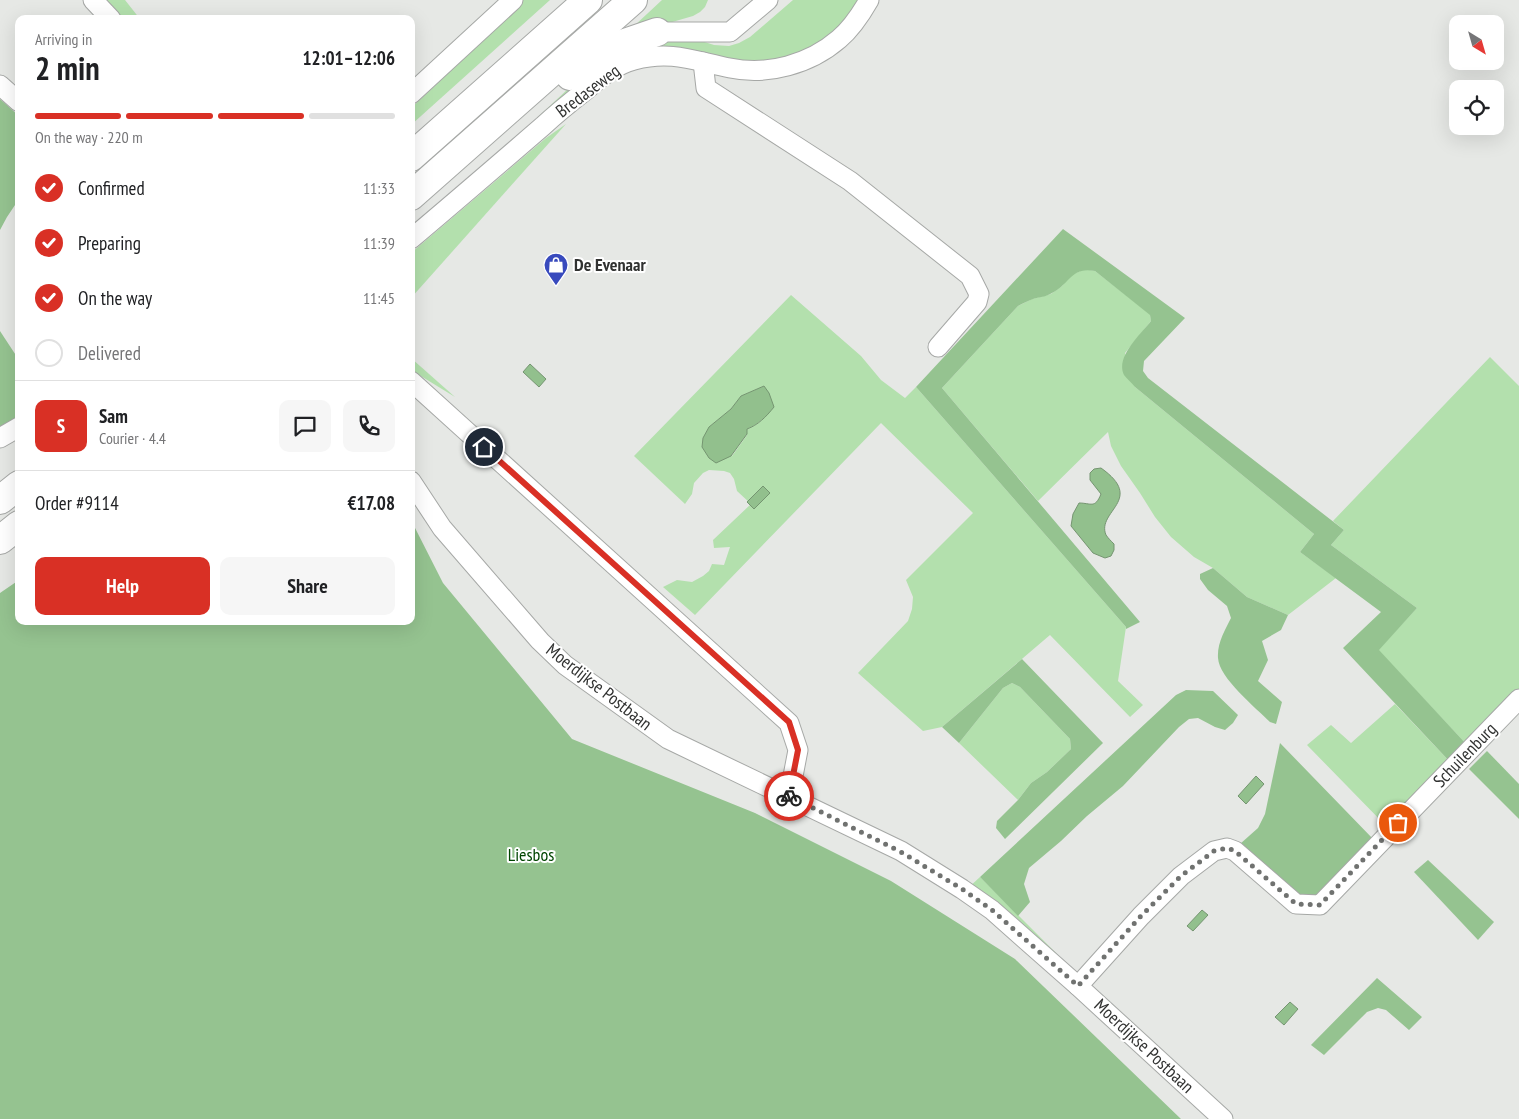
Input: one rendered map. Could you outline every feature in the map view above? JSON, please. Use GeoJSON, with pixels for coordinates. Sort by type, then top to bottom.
{"type":"FeatureCollection","features":[{"type":"Feature","properties":{"kind":"highway"},"geometry":{"type":"LineString","coordinates":[[415,153],[588,0]]}},
{"type":"Feature","properties":{"kind":"highway"},"geometry":{"type":"LineString","coordinates":[[415,193],[633,0]]}},
{"type":"Feature","properties":{"kind":"highway"},"geometry":{"type":"LineString","coordinates":[[455,158],[518,119],[593,59],[619,45],[657,32]]}},
{"type":"Feature","properties":{"kind":"highway"},"geometry":{"type":"LineString","coordinates":[[0,500],[15,488]]}},
{"type":"Feature","properties":{"kind":"highway"},"geometry":{"type":"LineString","coordinates":[[0,540],[15,528]]}},
{"type":"Feature","properties":{"kind":"street"},"geometry":{"type":"LineString","coordinates":[[94,0],[107,15]]}},
{"type":"Feature","properties":{"kind":"street"},"geometry":{"type":"LineString","coordinates":[[415,90],[512,0]]}},
{"type":"Feature","properties":{"kind":"street"},"geometry":{"type":"LineString","coordinates":[[657,32],[730,32],[768,0]]}},
{"type":"Feature","properties":{"kind":"street","name":"Bredaseweg"},"geometry":{"type":"LineString","coordinates":[[415,236],[561,110],[613,68],[632,60],[654,55],[676,56],[732,69],[756,71],[788,66],[813,56],[840,39],[857,19],[869,0]]}},
{"type":"Feature","properties":{"kind":"street"},"geometry":{"type":"LineString","coordinates":[[703,62],[706,88],[850,181],[970,276],[979,294],[977,302],[938,347]]}},
{"type":"Feature","properties":{"kind":"street"},"geometry":{"type":"LineString","coordinates":[[0,85],[15,98]]}},
{"type":"Feature","properties":{"kind":"street"},"geometry":{"type":"LineString","coordinates":[[415,385],[789,722],[798,750],[789,797]]}},
{"type":"Feature","properties":{"kind":"street"},"geometry":{"type":"LineString","coordinates":[[0,438],[15,429]]}},
{"type":"Feature","properties":{"kind":"street"},"geometry":{"type":"LineString","coordinates":[[0,489],[15,482]]}},
{"type":"Feature","properties":{"kind":"street","name":"Moerdijkse Postbaan"},"geometry":{"type":"LineString","coordinates":[[415,487],[442,528],[540,641],[565,664],[668,739],[901,852],[962,889],[992,910],[1223,1119]]}},
{"type":"Feature","properties":{"kind":"street","name":"Schuilenburg"},"geometry":{"type":"LineString","coordinates":[[1078,986],[1147,909],[1181,876],[1214,851],[1227,848],[1235,851],[1296,904],[1320,905],[1519,699]]}},
{"type":"Feature","properties":{"kind":"shaded area"},"geometry":{"type":"Polygon","coordinates":[[[101,0],[125,0],[137,15],[114,15],[101,0]]]}},
{"type":"Feature","properties":{"kind":"shaded area"},"geometry":{"type":"Polygon","coordinates":[[[522,0],[550,0],[415,121],[415,104],[522,0]]]}},
{"type":"Feature","properties":{"kind":"shaded area"},"geometry":{"type":"Polygon","coordinates":[[[662,0],[708,0],[705,7],[693,16],[648,29],[619,40],[662,0]]]}},
{"type":"Feature","properties":{"kind":"shaded area"},"geometry":{"type":"Polygon","coordinates":[[[793,0],[864,0],[845,28],[787,63],[637,56],[474,177],[586,72],[609,57],[686,36],[714,45],[729,46],[739,43],[750,37],[793,0]]]}},
{"type":"Feature","properties":{"kind":"shaded area"},"geometry":{"type":"Polygon","coordinates":[[[566,124],[415,294],[415,250],[546,138],[566,124]]]}},
{"type":"Feature","properties":{"kind":"shaded area"},"geometry":{"type":"Polygon","coordinates":[[[1085,269],[1095,271],[1150,314],[1151,321],[1125,353],[1135,387],[1314,534],[1300,552],[1336,578],[1288,615],[1247,597],[1213,568],[1194,557],[1171,537],[1155,517],[1121,466],[1111,446],[1108,432],[1038,501],[942,388],[1018,306],[1032,299],[1051,294],[1062,286],[1071,275],[1085,269]]]}},
{"type":"Feature","properties":{"kind":"shaded area"},"geometry":{"type":"Polygon","coordinates":[[[791,295],[861,356],[881,380],[905,398],[916,387],[1126,627],[1118,681],[1143,705],[1130,717],[1050,635],[942,727],[923,731],[858,673],[908,621],[913,597],[906,580],[973,513],[881,423],[695,615],[663,587],[677,580],[692,582],[709,571],[712,564],[724,565],[730,547],[714,548],[713,540],[751,504],[737,491],[734,479],[730,473],[709,470],[703,473],[694,483],[692,494],[685,504],[634,456],[791,295]],[[764,386],[741,396],[731,409],[709,427],[732,456],[747,435],[747,429],[762,420],[773,407],[764,386]]]}},
{"type":"Feature","properties":{"kind":"shaded area"},"geometry":{"type":"Polygon","coordinates":[[[1490,357],[1519,386],[1519,694],[1468,746],[1378,650],[1417,608],[1331,545],[1344,530],[1333,521],[1490,357]]]}},
{"type":"Feature","properties":{"kind":"shaded area"},"geometry":{"type":"Polygon","coordinates":[[[415,362],[455,397],[415,372],[415,362]]]}},
{"type":"Feature","properties":{"kind":"shaded area"},"geometry":{"type":"Polygon","coordinates":[[[530,364],[546,379],[539,387],[523,372],[530,364]]]}},
{"type":"Feature","properties":{"kind":"shaded area"},"geometry":{"type":"Polygon","coordinates":[[[764,386],[769,393],[774,407],[762,420],[747,429],[747,434],[731,456],[716,463],[709,458],[702,447],[703,438],[709,427],[731,409],[741,396],[764,386]]]}},
{"type":"Feature","properties":{"kind":"shaded area"},"geometry":{"type":"Polygon","coordinates":[[[1101,468],[1114,479],[1119,489],[1120,497],[1107,519],[1105,527],[1106,535],[1114,544],[1114,550],[1111,556],[1105,558],[1093,553],[1071,526],[1073,514],[1079,503],[1092,504],[1099,499],[1101,494],[1090,480],[1090,473],[1094,469],[1101,468]]]}},
{"type":"Feature","properties":{"kind":"shaded area"},"geometry":{"type":"Polygon","coordinates":[[[763,486],[770,493],[754,509],[747,502],[763,486]]]}},
{"type":"Feature","properties":{"kind":"shaded area"},"geometry":{"type":"Polygon","coordinates":[[[1012,683],[1020,687],[1070,739],[1071,749],[1047,772],[1031,783],[1018,800],[959,743],[1003,688],[1012,683]]]}},
{"type":"Feature","properties":{"kind":"shaded area"},"geometry":{"type":"Polygon","coordinates":[[[1395,704],[1451,763],[1388,828],[1307,745],[1331,725],[1351,743],[1395,704]]]}},
{"type":"Feature","properties":{"kind":"shaded area"},"geometry":{"type":"Polygon","coordinates":[[[1256,776],[1264,784],[1246,804],[1238,796],[1256,776]]]}},
{"type":"Feature","properties":{"kind":"shaded area"},"geometry":{"type":"Polygon","coordinates":[[[980,877],[1081,978],[967,889],[980,877]]]}},
{"type":"Feature","properties":{"kind":"shaded area"},"geometry":{"type":"Polygon","coordinates":[[[1202,910],[1208,915],[1193,931],[1187,926],[1202,910]]]}},
{"type":"Feature","properties":{"kind":"shaded area"},"geometry":{"type":"Polygon","coordinates":[[[1290,1002],[1298,1009],[1284,1025],[1275,1017],[1290,1002]]]}},
{"type":"Feature","properties":{"kind":"green space"},"geometry":{"type":"Polygon","coordinates":[[[0,99],[15,112],[15,205],[0,230],[0,99]]]}},
{"type":"Feature","properties":{"kind":"green space"},"geometry":{"type":"Polygon","coordinates":[[[1063,229],[1185,318],[1144,361],[1143,371],[1148,378],[1344,530],[1331,545],[1417,608],[1379,650],[1468,746],[1451,763],[1343,648],[1381,612],[1300,552],[1314,534],[1135,387],[1124,375],[1122,368],[1126,353],[1151,321],[1150,315],[1095,271],[1087,270],[1076,273],[1050,294],[1018,306],[942,388],[1140,622],[1126,629],[916,387],[1063,229]]]}},
{"type":"Feature","properties":{"kind":"green space"},"geometry":{"type":"Polygon","coordinates":[[[0,331],[15,354],[15,418],[0,427],[0,331]]]}},
{"type":"Feature","properties":{"kind":"green space","name":"Liesbos"},"geometry":{"type":"Polygon","coordinates":[[[415,528],[443,583],[572,739],[755,813],[891,881],[1015,959],[1181,1119],[0,1119],[0,593],[15,583],[15,625],[415,625],[415,528]]]}},
{"type":"Feature","properties":{"kind":"green space"},"geometry":{"type":"Polygon","coordinates":[[[1213,568],[1247,597],[1288,615],[1281,630],[1262,641],[1268,660],[1258,681],[1282,702],[1276,724],[1270,722],[1239,692],[1220,666],[1218,658],[1219,647],[1231,618],[1227,606],[1208,590],[1200,579],[1200,574],[1213,568]]]}},
{"type":"Feature","properties":{"kind":"green space"},"geometry":{"type":"Polygon","coordinates":[[[1022,659],[1103,743],[1005,839],[996,828],[997,821],[1018,800],[1031,783],[1047,772],[1071,749],[1070,739],[1020,687],[1012,683],[1003,688],[959,743],[942,727],[1022,659]]]}},
{"type":"Feature","properties":{"kind":"green space"},"geometry":{"type":"Polygon","coordinates":[[[1186,690],[1213,691],[1238,715],[1225,730],[1198,718],[1189,719],[1179,727],[1123,786],[1029,868],[1024,884],[1030,902],[1018,916],[980,877],[1176,695],[1186,690]]]}},
{"type":"Feature","properties":{"kind":"green space"},"geometry":{"type":"Polygon","coordinates":[[[1280,743],[1375,841],[1321,897],[1306,904],[1240,844],[1258,828],[1265,814],[1280,743]]]}},
{"type":"Feature","properties":{"kind":"green space"},"geometry":{"type":"Polygon","coordinates":[[[1487,751],[1519,784],[1519,819],[1469,769],[1487,751]]]}},
{"type":"Feature","properties":{"kind":"green space"},"geometry":{"type":"Polygon","coordinates":[[[1428,860],[1494,922],[1478,940],[1414,872],[1428,860]]]}},
{"type":"Feature","properties":{"kind":"green space"},"geometry":{"type":"Polygon","coordinates":[[[1377,978],[1422,1017],[1409,1030],[1386,1010],[1378,1008],[1367,1012],[1324,1055],[1311,1045],[1377,978]]]}},
{"type":"Feature","properties":{"kind":"way so far"},"geometry":{"type":"LineString","coordinates":[[789,796],[901,852],[962,889],[992,910],[1078,986],[1141,916],[1181,876],[1214,851],[1227,848],[1235,851],[1296,904],[1320,905],[1398,823]]}},
{"type":"Feature","properties":{"kind":"place","name":"De Evenaar"},"geometry":{"type":"Point","coordinates":[556,286]}},
{"type":"Feature","properties":{"kind":"route"},"geometry":{"type":"LineString","coordinates":[[484,447],[789,722],[798,750],[789,796]]}}]}
